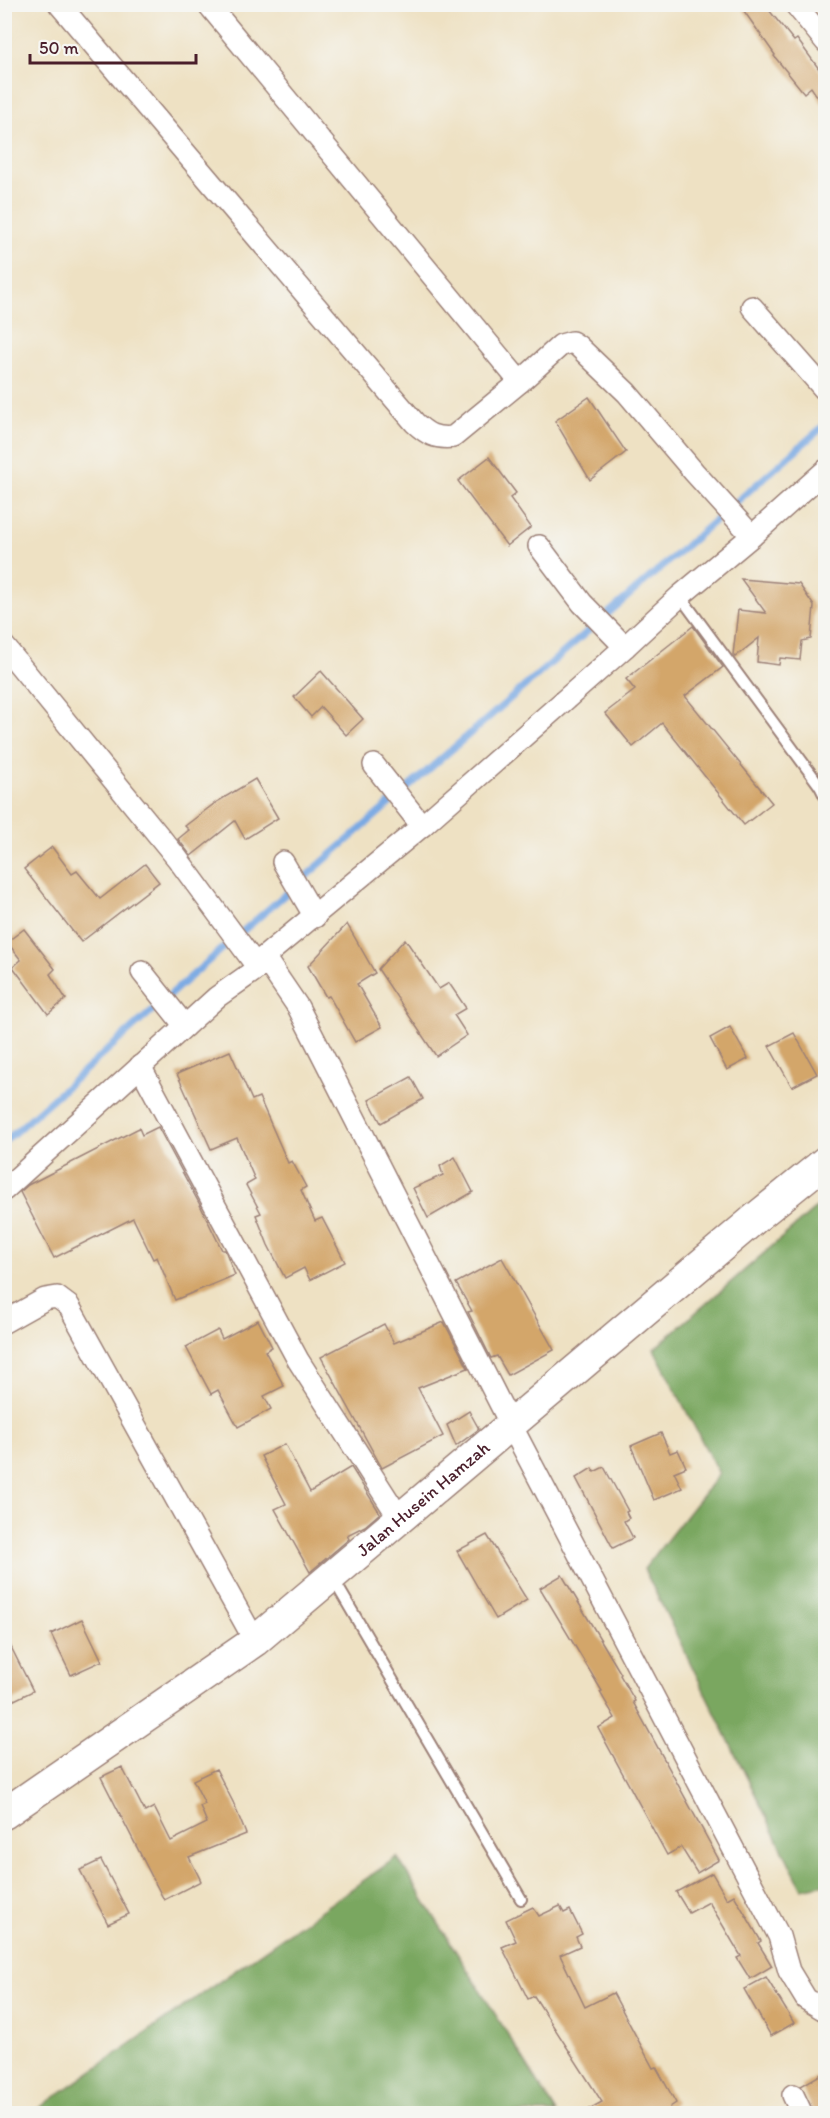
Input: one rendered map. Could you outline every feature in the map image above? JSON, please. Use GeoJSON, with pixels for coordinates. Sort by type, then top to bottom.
{"type":"FeatureCollection","features":[{"type":"Feature","properties":{"kind":"street"},"geometry":{"type":"LineString","coordinates":[[59,4],[415,423],[427,434],[443,438],[453,437],[561,345],[572,342],[627,393],[745,529]]}},
{"type":"Feature","properties":{"kind":"street"},"geometry":{"type":"LineString","coordinates":[[795,4],[825,42]]}},
{"type":"Feature","properties":{"kind":"street"},"geometry":{"type":"LineString","coordinates":[[216,10],[520,382]]}},
{"type":"Feature","properties":{"kind":"street"},"geometry":{"type":"LineString","coordinates":[[752,307],[825,390]]}},
{"type":"Feature","properties":{"kind":"street"},"geometry":{"type":"LineString","coordinates":[[4,1190],[140,1066],[180,1020],[217,997],[418,823],[620,642],[680,596],[745,529],[825,470]]}},
{"type":"Feature","properties":{"kind":"street"},"geometry":{"type":"LineString","coordinates":[[539,546],[582,603],[620,642]]}},
{"type":"Feature","properties":{"kind":"street"},"geometry":{"type":"LineString","coordinates":[[4,646],[177,858],[226,923],[298,1007],[511,1425],[779,1936],[789,1971],[806,2000],[825,2011]]}},
{"type":"Feature","properties":{"kind":"street"},"geometry":{"type":"LineString","coordinates":[[378,771],[418,823]]}},
{"type":"Feature","properties":{"kind":"street"},"geometry":{"type":"LineString","coordinates":[[287,869],[313,914]]}},
{"type":"Feature","properties":{"kind":"street"},"geometry":{"type":"LineString","coordinates":[[146,976],[180,1020]]}},
{"type":"Feature","properties":{"kind":"street"},"geometry":{"type":"LineString","coordinates":[[140,1066],[298,1360],[400,1519]]}},
{"type":"Feature","properties":{"kind":"street","name":"Jalan Husein Hamzah"},"geometry":{"type":"LineString","coordinates":[[4,1814],[255,1641],[825,1161]]}},
{"type":"Feature","properties":{"kind":"street"},"geometry":{"type":"LineString","coordinates":[[4,1322],[45,1299],[57,1298],[69,1306],[255,1641]]}},
{"type":"Feature","properties":{"kind":"lane"},"geometry":{"type":"LineString","coordinates":[[680,596],[823,783],[825,798]]}},
{"type":"Feature","properties":{"kind":"lane"},"geometry":{"type":"LineString","coordinates":[[332,1577],[520,1899]]}},
{"type":"Feature","properties":{"kind":"green space"},"geometry":{"type":"Polygon","coordinates":[[[825,1200],[826,1884],[802,1889],[644,1569],[719,1474],[654,1349],[825,1200]]]}},
{"type":"Feature","properties":{"kind":"green space"},"geometry":{"type":"Polygon","coordinates":[[[397,1857],[557,2113],[32,2113],[397,1857]]]}},
{"type":"Feature","properties":{"kind":"building"},"geometry":{"type":"Polygon","coordinates":[[[739,4],[764,4],[794,41],[797,39],[825,77],[825,108],[811,87],[804,93],[774,56],[739,4]]]}},
{"type":"Feature","properties":{"kind":"building"},"geometry":{"type":"Polygon","coordinates":[[[589,397],[626,452],[590,480],[555,421],[589,397]]]}},
{"type":"Feature","properties":{"kind":"building"},"geometry":{"type":"Polygon","coordinates":[[[489,457],[516,493],[510,498],[531,527],[507,546],[458,481],[489,457]]]}},
{"type":"Feature","properties":{"kind":"building"},"geometry":{"type":"Polygon","coordinates":[[[741,579],[799,584],[814,606],[811,639],[802,641],[800,660],[780,658],[779,665],[757,662],[759,638],[735,657],[733,655],[738,610],[766,613],[741,579]]]}},
{"type":"Feature","properties":{"kind":"building"},"geometry":{"type":"Polygon","coordinates":[[[693,626],[723,667],[685,696],[772,803],[744,825],[662,723],[633,747],[605,713],[635,690],[626,679],[693,626]]]}},
{"type":"Feature","properties":{"kind":"building"},"geometry":{"type":"Polygon","coordinates":[[[321,671],[363,719],[346,735],[321,707],[311,717],[294,697],[321,671]]]}},
{"type":"Feature","properties":{"kind":"building"},"geometry":{"type":"Polygon","coordinates":[[[255,779],[278,818],[245,839],[235,821],[191,856],[178,839],[189,830],[185,826],[215,803],[255,779]]]}},
{"type":"Feature","properties":{"kind":"building"},"geometry":{"type":"Polygon","coordinates":[[[52,847],[72,874],[77,871],[100,899],[145,864],[159,882],[81,942],[24,869],[52,847]]]}},
{"type":"Feature","properties":{"kind":"building"},"geometry":{"type":"Polygon","coordinates":[[[347,924],[375,973],[357,984],[382,1027],[355,1042],[329,996],[326,997],[308,966],[347,924]]]}},
{"type":"Feature","properties":{"kind":"building"},"geometry":{"type":"Polygon","coordinates":[[[24,929],[55,969],[50,974],[66,999],[48,1014],[13,967],[21,960],[7,942],[24,929]]]}},
{"type":"Feature","properties":{"kind":"building"},"geometry":{"type":"Polygon","coordinates":[[[405,939],[439,989],[449,983],[466,1008],[454,1015],[467,1035],[436,1056],[378,969],[405,939]]]}},
{"type":"Feature","properties":{"kind":"building"},"geometry":{"type":"Polygon","coordinates":[[[730,1027],[748,1059],[727,1070],[710,1038],[730,1027]]]}},
{"type":"Feature","properties":{"kind":"building"},"geometry":{"type":"Polygon","coordinates":[[[794,1033],[817,1074],[792,1087],[769,1046],[794,1033]]]}},
{"type":"Feature","properties":{"kind":"building"},"geometry":{"type":"Polygon","coordinates":[[[230,1051],[252,1100],[259,1097],[288,1163],[292,1161],[306,1187],[301,1190],[315,1221],[322,1218],[345,1262],[310,1280],[304,1268],[285,1278],[256,1215],[261,1213],[246,1185],[255,1180],[237,1138],[211,1149],[177,1074],[230,1051]]]}},
{"type":"Feature","properties":{"kind":"building"},"geometry":{"type":"Polygon","coordinates":[[[411,1077],[423,1099],[381,1123],[369,1100],[411,1077]]]}},
{"type":"Feature","properties":{"kind":"building"},"geometry":{"type":"Polygon","coordinates":[[[158,1127],[222,1250],[225,1250],[235,1275],[175,1300],[157,1257],[153,1259],[133,1218],[54,1258],[20,1192],[28,1185],[139,1128],[142,1135],[158,1127]]]}},
{"type":"Feature","properties":{"kind":"building"},"geometry":{"type":"Polygon","coordinates":[[[455,1157],[473,1192],[428,1218],[413,1188],[443,1175],[440,1166],[455,1157]]]}},
{"type":"Feature","properties":{"kind":"building"},"geometry":{"type":"Polygon","coordinates":[[[502,1258],[554,1350],[508,1375],[497,1356],[491,1358],[468,1312],[472,1311],[456,1283],[502,1258]]]}},
{"type":"Feature","properties":{"kind":"building"},"geometry":{"type":"Polygon","coordinates":[[[258,1320],[272,1347],[265,1351],[284,1386],[264,1396],[271,1409],[238,1427],[218,1390],[211,1394],[186,1347],[218,1330],[222,1339],[258,1320]]]}},
{"type":"Feature","properties":{"kind":"building"},"geometry":{"type":"Polygon","coordinates":[[[444,1322],[468,1368],[418,1388],[443,1436],[382,1468],[321,1357],[384,1324],[394,1343],[444,1322]]]}},
{"type":"Feature","properties":{"kind":"building"},"geometry":{"type":"Polygon","coordinates":[[[469,1411],[479,1429],[456,1446],[447,1425],[469,1411]]]}},
{"type":"Feature","properties":{"kind":"building"},"geometry":{"type":"Polygon","coordinates":[[[661,1433],[670,1453],[678,1450],[686,1467],[674,1472],[682,1488],[654,1500],[631,1446],[661,1433]]]}},
{"type":"Feature","properties":{"kind":"building"},"geometry":{"type":"Polygon","coordinates":[[[285,1444],[310,1492],[351,1467],[380,1513],[365,1526],[347,1535],[349,1539],[310,1572],[275,1509],[286,1504],[261,1456],[285,1444]]]}},
{"type":"Feature","properties":{"kind":"building"},"geometry":{"type":"Polygon","coordinates":[[[604,1467],[628,1511],[626,1512],[629,1518],[624,1521],[633,1538],[613,1548],[576,1478],[592,1468],[594,1472],[604,1467]]]}},
{"type":"Feature","properties":{"kind":"building"},"geometry":{"type":"Polygon","coordinates":[[[487,1535],[527,1600],[496,1619],[457,1551],[487,1535]]]}},
{"type":"Feature","properties":{"kind":"building"},"geometry":{"type":"Polygon","coordinates":[[[562,1575],[621,1674],[635,1701],[633,1702],[719,1860],[697,1873],[681,1847],[667,1855],[598,1728],[615,1718],[600,1692],[602,1691],[540,1588],[562,1575]]]}},
{"type":"Feature","properties":{"kind":"building"},"geometry":{"type":"Polygon","coordinates":[[[82,1619],[102,1661],[71,1675],[51,1634],[82,1619]]]}},
{"type":"Feature","properties":{"kind":"building"},"geometry":{"type":"Polygon","coordinates":[[[4,1633],[33,1691],[4,1705],[4,1633]]]}},
{"type":"Feature","properties":{"kind":"building"},"geometry":{"type":"Polygon","coordinates":[[[122,1767],[145,1812],[154,1807],[171,1841],[207,1823],[200,1806],[205,1804],[193,1780],[216,1769],[246,1834],[189,1857],[201,1881],[164,1900],[101,1777],[122,1767]]]}},
{"type":"Feature","properties":{"kind":"building"},"geometry":{"type":"Polygon","coordinates":[[[101,1860],[129,1914],[108,1924],[80,1870],[101,1860]]]}},
{"type":"Feature","properties":{"kind":"building"},"geometry":{"type":"Polygon","coordinates":[[[712,1873],[727,1899],[734,1895],[761,1941],[758,1943],[772,1966],[750,1979],[737,1958],[741,1956],[709,1902],[689,1913],[676,1892],[712,1873]]]}},
{"type":"Feature","properties":{"kind":"building"},"geometry":{"type":"Polygon","coordinates":[[[560,1906],[564,1913],[570,1910],[582,1934],[576,1937],[580,1946],[560,1955],[585,2007],[613,1993],[653,2068],[656,2067],[676,2103],[670,2107],[673,2114],[580,2114],[602,2102],[534,1996],[528,1999],[502,1947],[516,1941],[506,1920],[533,1907],[539,1916],[560,1906]]]}},
{"type":"Feature","properties":{"kind":"building"},"geometry":{"type":"Polygon","coordinates":[[[766,1977],[794,2023],[771,2036],[744,1989],[766,1977]]]}},
{"type":"Feature","properties":{"kind":"building"},"geometry":{"type":"Polygon","coordinates":[[[825,2072],[825,2114],[814,2114],[801,2086],[825,2072]]]}},
{"type":"Feature","properties":{"kind":"waterway"},"geometry":{"type":"LineString","coordinates":[[4,1142],[181,985],[826,424]]}}]}
